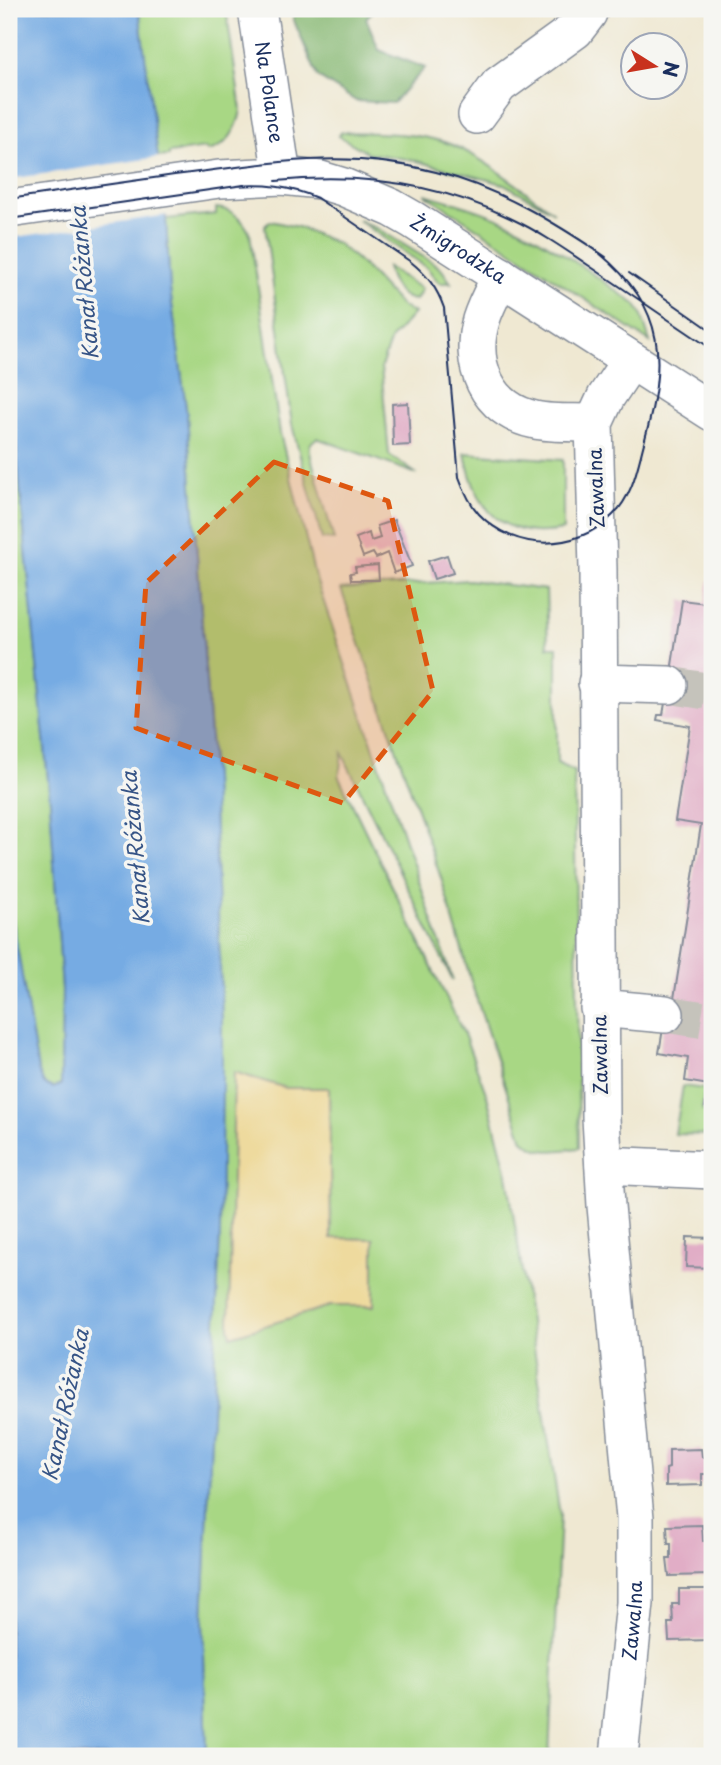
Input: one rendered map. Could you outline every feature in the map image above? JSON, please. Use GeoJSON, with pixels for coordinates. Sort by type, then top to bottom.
{"type":"FeatureCollection","features":[{"type":"Feature","properties":{"kind":"street","name":"Na Polance"},"geometry":{"type":"LineString","coordinates":[[257,9],[282,176]]}},
{"type":"Feature","properties":{"kind":"street"},"geometry":{"type":"LineString","coordinates":[[477,115],[499,85],[581,19]]}},
{"type":"Feature","properties":{"kind":"street","name":"Żmigrodzka"},"geometry":{"type":"LineString","coordinates":[[9,209],[231,178],[282,176],[320,180],[369,197],[403,214],[712,412]]}},
{"type":"Feature","properties":{"kind":"street"},"geometry":{"type":"LineString","coordinates":[[501,276],[490,298],[478,334],[479,366],[486,388],[498,402],[534,420],[594,423]]}},
{"type":"Feature","properties":{"kind":"street","name":"Zawalna"},"geometry":{"type":"LineString","coordinates":[[619,1756],[635,1603],[635,1518],[601,1118],[598,569],[594,423],[606,397],[630,361]]}},
{"type":"Feature","properties":{"kind":"street"},"geometry":{"type":"LineString","coordinates":[[597,683],[669,685]]}},
{"type":"Feature","properties":{"kind":"street"},"geometry":{"type":"LineString","coordinates":[[599,1008],[665,1014]]}},
{"type":"Feature","properties":{"kind":"street"},"geometry":{"type":"LineString","coordinates":[[604,1165],[712,1170]]}},
{"type":"Feature","properties":{"kind":"highlighted area"},"geometry":{"type":"Polygon","coordinates":[[[274,462],[388,501],[433,691],[343,803],[136,728],[146,583],[274,462]]]}},
{"type":"Feature","properties":{"kind":"green space"},"geometry":{"type":"Polygon","coordinates":[[[139,9],[226,9],[241,110],[234,130],[220,146],[207,151],[206,148],[157,157],[139,9]]]}},
{"type":"Feature","properties":{"kind":"green space"},"geometry":{"type":"Polygon","coordinates":[[[292,9],[375,9],[366,18],[379,50],[425,68],[393,103],[356,101],[318,77],[294,21],[292,9]]]}},
{"type":"Feature","properties":{"kind":"green space"},"geometry":{"type":"Polygon","coordinates":[[[341,132],[406,135],[444,142],[486,163],[554,212],[504,184],[413,160],[368,153],[339,136],[341,132]]]}},
{"type":"Feature","properties":{"kind":"green space"},"geometry":{"type":"Polygon","coordinates":[[[425,194],[472,208],[506,222],[562,253],[635,304],[641,313],[650,342],[425,194]]]}},
{"type":"Feature","properties":{"kind":"green space"},"geometry":{"type":"Polygon","coordinates":[[[216,208],[228,210],[237,216],[250,234],[280,433],[315,576],[453,981],[342,753],[339,777],[464,1034],[487,1096],[507,1174],[560,1515],[549,1756],[207,1756],[203,1621],[220,1233],[222,1021],[213,778],[187,415],[170,289],[166,219],[216,214],[216,208]]]}},
{"type":"Feature","properties":{"kind":"green space"},"geometry":{"type":"Polygon","coordinates":[[[358,220],[378,229],[435,264],[451,283],[439,283],[427,268],[358,220]]]}},
{"type":"Feature","properties":{"kind":"green space"},"geometry":{"type":"Polygon","coordinates":[[[270,221],[298,227],[337,243],[363,265],[401,306],[414,313],[391,339],[381,367],[389,455],[417,474],[317,438],[314,440],[310,446],[310,454],[334,540],[322,539],[292,425],[265,226],[270,221]]]}},
{"type":"Feature","properties":{"kind":"green space"},"geometry":{"type":"Polygon","coordinates":[[[387,267],[422,289],[416,300],[400,293],[390,278],[387,267]]]}},
{"type":"Feature","properties":{"kind":"green space"},"geometry":{"type":"Polygon","coordinates":[[[9,374],[50,801],[62,990],[61,1085],[53,1088],[44,1084],[38,1070],[9,900],[9,374]]]}},
{"type":"Feature","properties":{"kind":"green space"},"geometry":{"type":"Polygon","coordinates":[[[465,453],[563,460],[563,530],[524,531],[508,526],[495,517],[476,491],[465,453]]]}},
{"type":"Feature","properties":{"kind":"green space"},"geometry":{"type":"Polygon","coordinates":[[[469,580],[546,590],[548,647],[557,647],[557,763],[574,771],[579,1148],[543,1150],[523,1140],[474,991],[441,878],[341,589],[469,580]]]}},
{"type":"Feature","properties":{"kind":"green space"},"geometry":{"type":"Polygon","coordinates":[[[683,1086],[705,1089],[702,1110],[712,1112],[712,1135],[675,1134],[683,1086]]]}},
{"type":"Feature","properties":{"kind":"sand"},"geometry":{"type":"Polygon","coordinates":[[[234,1072],[286,1088],[329,1088],[331,1238],[374,1239],[374,1306],[330,1306],[231,1336],[234,1072]]]}},
{"type":"Feature","properties":{"kind":"water","name":"Kanał Różanka"},"geometry":{"type":"Polygon","coordinates":[[[9,9],[139,9],[166,219],[170,289],[187,415],[213,778],[222,1021],[220,1233],[203,1621],[207,1756],[9,1756],[9,900],[38,1070],[44,1084],[53,1088],[61,1085],[62,990],[50,801],[9,374],[9,9]]]}},
{"type":"Feature","properties":{"kind":"pier"},"geometry":{"type":"Polygon","coordinates":[[[160,157],[168,215],[9,238],[9,179],[160,157]]]}},
{"type":"Feature","properties":{"kind":"building"},"geometry":{"type":"Polygon","coordinates":[[[408,403],[410,445],[393,446],[392,404],[408,403]]]}},
{"type":"Feature","properties":{"kind":"building"},"geometry":{"type":"Polygon","coordinates":[[[394,520],[412,566],[394,573],[387,553],[376,558],[373,553],[363,557],[356,538],[369,533],[371,541],[380,538],[377,526],[394,520]]]}},
{"type":"Feature","properties":{"kind":"building"},"geometry":{"type":"Polygon","coordinates":[[[447,555],[453,573],[434,579],[428,561],[447,555]]]}},
{"type":"Feature","properties":{"kind":"building"},"geometry":{"type":"Polygon","coordinates":[[[378,565],[379,580],[351,580],[350,573],[356,572],[355,567],[378,565]]]}},
{"type":"Feature","properties":{"kind":"building"},"geometry":{"type":"Polygon","coordinates":[[[709,580],[712,580],[712,1108],[705,1107],[709,1085],[685,1081],[688,1058],[659,1053],[667,1004],[673,1005],[701,825],[675,821],[690,726],[657,720],[658,715],[663,715],[667,698],[682,600],[705,603],[709,580]]]}},
{"type":"Feature","properties":{"kind":"building"},"geometry":{"type":"Polygon","coordinates":[[[687,1237],[712,1238],[712,1268],[686,1267],[687,1237]]]}},
{"type":"Feature","properties":{"kind":"building"},"geometry":{"type":"Polygon","coordinates":[[[701,1449],[702,1457],[711,1457],[712,1474],[702,1474],[702,1485],[666,1486],[669,1450],[701,1449]]]}},
{"type":"Feature","properties":{"kind":"building"},"geometry":{"type":"Polygon","coordinates":[[[702,1525],[703,1541],[709,1541],[710,1575],[669,1576],[667,1559],[671,1559],[671,1544],[668,1544],[667,1526],[702,1525]]]}},
{"type":"Feature","properties":{"kind":"building"},"geometry":{"type":"Polygon","coordinates":[[[679,1589],[712,1589],[712,1640],[669,1641],[668,1623],[673,1623],[672,1604],[679,1604],[679,1589]]]}},
{"type":"Feature","properties":{"kind":"tunnel"},"geometry":{"type":"LineString","coordinates":[[669,685],[712,692]]}},
{"type":"Feature","properties":{"kind":"tunnel"},"geometry":{"type":"LineString","coordinates":[[665,1014],[712,1021]]}},
{"type":"Feature","properties":{"kind":"tram line"},"geometry":{"type":"LineString","coordinates":[[9,199],[259,164],[346,159],[375,161],[436,172],[503,196],[606,257]]}},
{"type":"Feature","properties":{"kind":"tram line"},"geometry":{"type":"LineString","coordinates":[[276,181],[336,178],[396,183],[454,196],[482,206],[550,240],[712,349]]}},
{"type":"Feature","properties":{"kind":"tram line"},"geometry":{"type":"LineString","coordinates":[[9,219],[244,185]]}},
{"type":"Feature","properties":{"kind":"tram line"},"geometry":{"type":"LineString","coordinates":[[236,186],[277,187],[317,198],[411,262],[427,277],[444,308],[459,477],[479,514],[494,526],[527,541],[546,543],[582,536],[613,515],[625,499],[633,481],[651,414],[658,362],[656,338],[649,316],[638,295],[621,273],[598,252]]}},
{"type":"Feature","properties":{"kind":"tram line"},"geometry":{"type":"LineString","coordinates":[[629,273],[712,331]]}}]}
